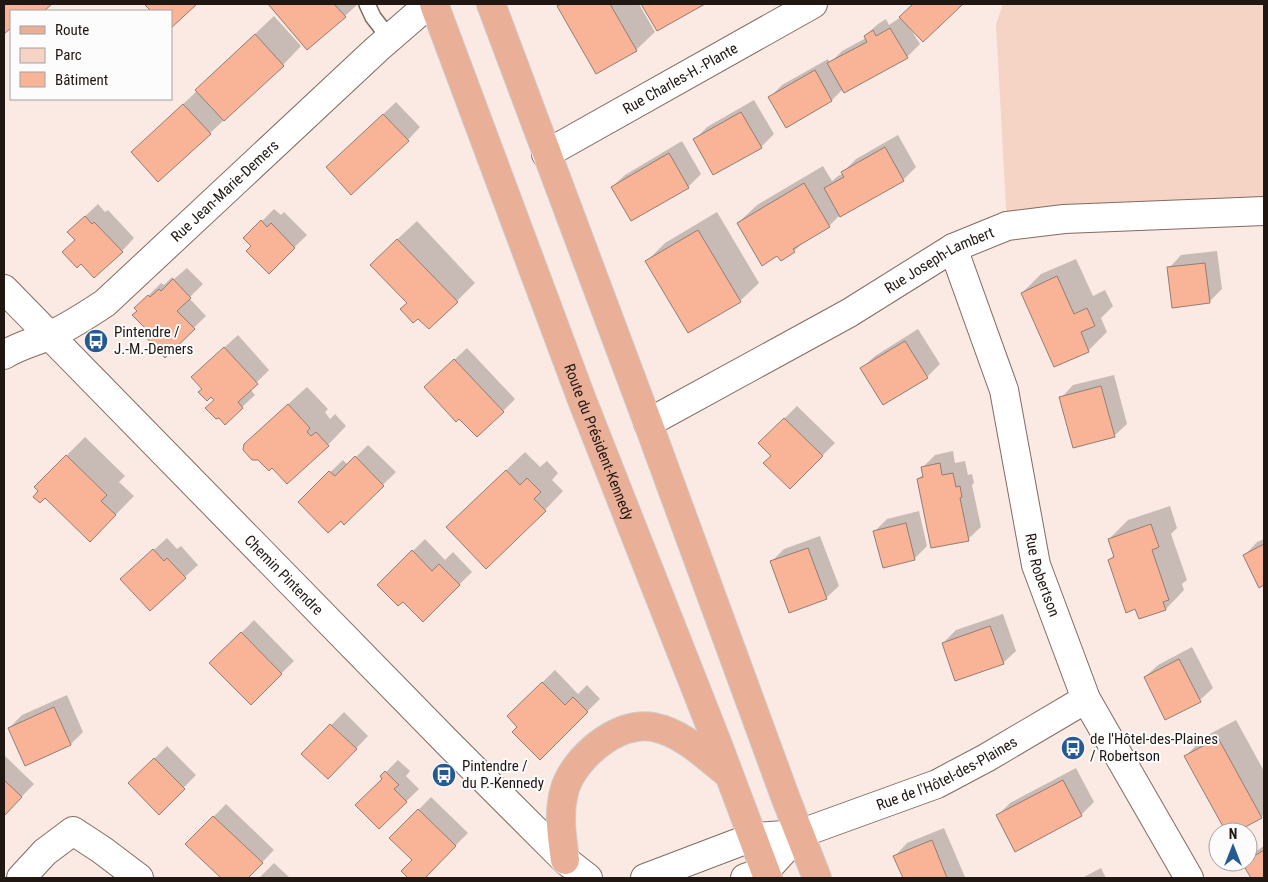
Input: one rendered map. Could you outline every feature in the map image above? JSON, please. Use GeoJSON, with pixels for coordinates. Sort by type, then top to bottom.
{"type":"FeatureCollection","features":[{"type":"Feature","properties":{"kind":"main road","name":"Route du Président-Kennedy"},"geometry":{"type":"LineString","coordinates":[[434,4],[582,400],[730,775],[753,837],[760,876]]}},
{"type":"Feature","properties":{"kind":"main road"},"geometry":{"type":"LineString","coordinates":[[492,4],[779,781],[817,878]]}},
{"type":"Feature","properties":{"kind":"main road"},"geometry":{"type":"LineString","coordinates":[[566,860],[561,827],[561,808],[564,790],[581,761],[598,744],[620,731],[638,726],[652,727],[670,732],[690,742],[730,775]]}},
{"type":"Feature","properties":{"kind":"street","name":"Rue Jean-Marie-Demers"},"geometry":{"type":"LineString","coordinates":[[4,355],[74,324],[105,303],[430,4]]}},
{"type":"Feature","properties":{"kind":"street","name":"Rue Charles-H.-Plante"},"geometry":{"type":"LineString","coordinates":[[546,154],[813,4]]}},
{"type":"Feature","properties":{"kind":"street","name":"Rue Joseph-Lambert"},"geometry":{"type":"LineString","coordinates":[[648,423],[849,313],[953,248],[1007,226],[1064,219],[1264,212]]}},
{"type":"Feature","properties":{"kind":"street","name":"Rue Robertson"},"geometry":{"type":"LineString","coordinates":[[953,248],[1004,390],[1036,565],[1086,699],[1189,878]]}},
{"type":"Feature","properties":{"kind":"street","name":"Chemin Pintendre"},"geometry":{"type":"LineString","coordinates":[[4,289],[447,742],[566,860],[588,878]]}},
{"type":"Feature","properties":{"kind":"street","name":"Rue de l'Hôtel-des-Plaines"},"geometry":{"type":"LineString","coordinates":[[645,878],[753,837],[800,834],[936,784],[986,758],[1086,699]]}},
{"type":"Feature","properties":{"kind":"street"},"geometry":{"type":"LineString","coordinates":[[21,878],[45,852],[74,831],[139,878]]}},
{"type":"Feature","properties":{"kind":"street","name":"Rue de l'Hôtel-des-Plaines"},"geometry":{"type":"LineString","coordinates":[[760,876],[800,834]]}},
{"type":"Feature","properties":{"kind":"lane"},"geometry":{"type":"LineString","coordinates":[[367,4],[373,17],[390,39]]}},
{"type":"Feature","properties":{"kind":"green space"},"geometry":{"type":"Polygon","coordinates":[[[1003,4],[1264,4],[1264,212],[1007,226],[996,24],[1003,4]]]}},
{"type":"Feature","properties":{"kind":"building"},"geometry":{"type":"Polygon","coordinates":[[[4,4],[52,4],[45,10],[10,10],[10,29],[4,34],[4,4]]]}},
{"type":"Feature","properties":{"kind":"building"},"geometry":{"type":"Polygon","coordinates":[[[144,4],[197,4],[172,27],[172,10],[150,10],[144,4]]]}},
{"type":"Feature","properties":{"kind":"building"},"geometry":{"type":"Polygon","coordinates":[[[268,4],[334,4],[346,17],[307,50],[268,4]]]}},
{"type":"Feature","properties":{"kind":"building"},"geometry":{"type":"Polygon","coordinates":[[[561,4],[610,4],[637,51],[596,74],[557,6],[561,4]]]}},
{"type":"Feature","properties":{"kind":"building"},"geometry":{"type":"Polygon","coordinates":[[[641,4],[705,4],[657,31],[641,4]]]}},
{"type":"Feature","properties":{"kind":"building"},"geometry":{"type":"Polygon","coordinates":[[[913,4],[962,5],[923,42],[899,17],[913,4]]]}},
{"type":"Feature","properties":{"kind":"building"},"geometry":{"type":"Polygon","coordinates":[[[890,28],[908,58],[844,93],[827,63],[867,42],[864,36],[873,30],[876,36],[890,28]]]}},
{"type":"Feature","properties":{"kind":"building"},"geometry":{"type":"Polygon","coordinates":[[[255,34],[284,66],[224,121],[195,90],[255,34]]]}},
{"type":"Feature","properties":{"kind":"building"},"geometry":{"type":"Polygon","coordinates":[[[815,70],[832,101],[786,128],[768,97],[815,70]]]}},
{"type":"Feature","properties":{"kind":"building"},"geometry":{"type":"Polygon","coordinates":[[[183,104],[211,134],[158,182],[131,152],[183,104]]]}},
{"type":"Feature","properties":{"kind":"building"},"geometry":{"type":"Polygon","coordinates":[[[741,112],[762,148],[713,175],[693,139],[741,112]]]}},
{"type":"Feature","properties":{"kind":"building"},"geometry":{"type":"Polygon","coordinates":[[[383,114],[409,141],[351,195],[326,167],[383,114]]]}},
{"type":"Feature","properties":{"kind":"building"},"geometry":{"type":"Polygon","coordinates":[[[885,147],[904,181],[840,217],[824,188],[844,177],[841,172],[885,147]]]}},
{"type":"Feature","properties":{"kind":"building"},"geometry":{"type":"Polygon","coordinates":[[[669,153],[689,188],[631,221],[611,187],[669,153]]]}},
{"type":"Feature","properties":{"kind":"building"},"geometry":{"type":"Polygon","coordinates":[[[804,183],[830,227],[793,249],[795,252],[781,261],[777,256],[762,266],[737,223],[804,183]]]}},
{"type":"Feature","properties":{"kind":"building"},"geometry":{"type":"Polygon","coordinates":[[[85,216],[92,224],[94,222],[123,252],[94,278],[81,264],[77,268],[62,252],[75,240],[67,232],[85,216]]]}},
{"type":"Feature","properties":{"kind":"building"},"geometry":{"type":"Polygon","coordinates":[[[261,220],[267,227],[271,223],[295,248],[269,274],[246,251],[251,246],[243,238],[261,220]]]}},
{"type":"Feature","properties":{"kind":"building"},"geometry":{"type":"Polygon","coordinates":[[[698,230],[741,302],[688,333],[645,261],[698,230]]]}},
{"type":"Feature","properties":{"kind":"building"},"geometry":{"type":"Polygon","coordinates":[[[397,239],[458,302],[429,329],[418,319],[413,323],[400,309],[407,303],[370,265],[397,239]]]}},
{"type":"Feature","properties":{"kind":"building"},"geometry":{"type":"Polygon","coordinates":[[[1205,263],[1210,303],[1172,308],[1167,267],[1205,263]]]}},
{"type":"Feature","properties":{"kind":"building"},"geometry":{"type":"Polygon","coordinates":[[[1057,276],[1074,314],[1087,308],[1095,326],[1081,332],[1089,352],[1054,367],[1021,293],[1057,276]]]}},
{"type":"Feature","properties":{"kind":"building"},"geometry":{"type":"Polygon","coordinates":[[[173,279],[191,298],[177,311],[195,329],[165,358],[141,332],[145,328],[132,315],[137,311],[134,308],[148,295],[150,297],[159,289],[161,291],[173,279]]]}},
{"type":"Feature","properties":{"kind":"building"},"geometry":{"type":"Polygon","coordinates":[[[905,341],[928,378],[883,405],[860,368],[905,341]]]}},
{"type":"Feature","properties":{"kind":"building"},"geometry":{"type":"Polygon","coordinates":[[[224,347],[258,384],[238,402],[243,408],[225,425],[205,408],[214,400],[211,397],[207,401],[198,392],[202,389],[191,377],[224,347]]]}},
{"type":"Feature","properties":{"kind":"building"},"geometry":{"type":"Polygon","coordinates":[[[454,359],[504,412],[477,437],[459,419],[456,422],[424,387],[454,359]]]}},
{"type":"Feature","properties":{"kind":"building"},"geometry":{"type":"Polygon","coordinates":[[[1101,386],[1115,437],[1073,448],[1059,397],[1101,386]]]}},
{"type":"Feature","properties":{"kind":"building"},"geometry":{"type":"Polygon","coordinates":[[[288,404],[310,428],[307,432],[311,436],[316,432],[329,446],[287,484],[272,468],[269,471],[258,460],[252,460],[243,450],[244,444],[288,404]]]}},
{"type":"Feature","properties":{"kind":"building"},"geometry":{"type":"Polygon","coordinates":[[[784,418],[823,456],[790,489],[763,463],[771,456],[758,443],[784,418]]]}},
{"type":"Feature","properties":{"kind":"building"},"geometry":{"type":"Polygon","coordinates":[[[66,455],[107,495],[101,501],[116,515],[90,542],[45,498],[40,503],[33,497],[38,491],[34,487],[66,455]]]}},
{"type":"Feature","properties":{"kind":"building"},"geometry":{"type":"Polygon","coordinates":[[[355,456],[384,486],[344,525],[341,521],[328,533],[298,502],[329,471],[335,476],[355,456]]]}},
{"type":"Feature","properties":{"kind":"building"},"geometry":{"type":"Polygon","coordinates":[[[940,463],[942,475],[953,473],[956,487],[960,486],[962,497],[960,498],[969,541],[931,548],[917,479],[923,477],[921,467],[940,463]]]}},
{"type":"Feature","properties":{"kind":"building"},"geometry":{"type":"Polygon","coordinates":[[[506,470],[520,485],[527,478],[541,492],[534,499],[546,511],[486,569],[446,527],[506,470]]]}},
{"type":"Feature","properties":{"kind":"building"},"geometry":{"type":"Polygon","coordinates":[[[906,523],[915,560],[883,568],[873,531],[906,523]]]}},
{"type":"Feature","properties":{"kind":"building"},"geometry":{"type":"Polygon","coordinates":[[[1151,524],[1159,547],[1152,550],[1169,600],[1163,602],[1166,610],[1139,619],[1135,609],[1126,613],[1108,560],[1114,557],[1108,539],[1151,524]]]}},
{"type":"Feature","properties":{"kind":"building"},"geometry":{"type":"Polygon","coordinates":[[[1264,544],[1264,585],[1259,588],[1243,555],[1264,544]]]}},
{"type":"Feature","properties":{"kind":"building"},"geometry":{"type":"Polygon","coordinates":[[[808,548],[827,599],[789,613],[770,561],[808,548]]]}},
{"type":"Feature","properties":{"kind":"building"},"geometry":{"type":"Polygon","coordinates":[[[153,549],[164,561],[167,558],[186,578],[150,611],[120,579],[153,549]]]}},
{"type":"Feature","properties":{"kind":"building"},"geometry":{"type":"Polygon","coordinates":[[[412,550],[432,571],[439,564],[460,585],[423,622],[403,602],[398,606],[377,585],[412,550]]]}},
{"type":"Feature","properties":{"kind":"building"},"geometry":{"type":"Polygon","coordinates":[[[990,626],[1004,664],[955,681],[942,643],[990,626]]]}},
{"type":"Feature","properties":{"kind":"building"},"geometry":{"type":"Polygon","coordinates":[[[241,632],[282,674],[251,705],[209,663],[241,632]]]}},
{"type":"Feature","properties":{"kind":"building"},"geometry":{"type":"Polygon","coordinates":[[[1179,659],[1201,702],[1165,720],[1144,677],[1179,659]]]}},
{"type":"Feature","properties":{"kind":"building"},"geometry":{"type":"Polygon","coordinates":[[[542,682],[565,705],[573,697],[588,712],[540,760],[512,732],[517,727],[507,716],[542,682]]]}},
{"type":"Feature","properties":{"kind":"building"},"geometry":{"type":"Polygon","coordinates":[[[54,707],[71,745],[25,766],[8,728],[54,707]]]}},
{"type":"Feature","properties":{"kind":"building"},"geometry":{"type":"Polygon","coordinates":[[[330,724],[357,749],[328,779],[301,754],[330,724]]]}},
{"type":"Feature","properties":{"kind":"building"},"geometry":{"type":"Polygon","coordinates":[[[1218,738],[1262,818],[1255,822],[1220,822],[1184,756],[1218,738]]]}},
{"type":"Feature","properties":{"kind":"building"},"geometry":{"type":"Polygon","coordinates":[[[154,758],[185,789],[159,815],[128,783],[154,758]]]}},
{"type":"Feature","properties":{"kind":"building"},"geometry":{"type":"Polygon","coordinates":[[[385,771],[399,785],[394,789],[407,802],[379,829],[355,805],[382,779],[380,776],[385,771]]]}},
{"type":"Feature","properties":{"kind":"building"},"geometry":{"type":"Polygon","coordinates":[[[4,780],[22,797],[4,816],[4,780]]]}},
{"type":"Feature","properties":{"kind":"building"},"geometry":{"type":"Polygon","coordinates":[[[1063,780],[1082,816],[1015,852],[996,815],[1063,780]]]}},
{"type":"Feature","properties":{"kind":"building"},"geometry":{"type":"Polygon","coordinates":[[[418,809],[456,846],[425,878],[408,878],[401,871],[412,860],[389,838],[418,809]]]}},
{"type":"Feature","properties":{"kind":"building"},"geometry":{"type":"Polygon","coordinates":[[[213,816],[263,863],[248,878],[221,878],[185,844],[213,816]]]}},
{"type":"Feature","properties":{"kind":"building"},"geometry":{"type":"Polygon","coordinates":[[[932,840],[947,878],[903,878],[893,856],[932,840]]]}},
{"type":"Feature","properties":{"kind":"building"},"geometry":{"type":"Polygon","coordinates":[[[1264,850],[1264,878],[1251,878],[1247,872],[1258,872],[1258,854],[1264,850]]]}},
{"type":"Feature","properties":{"kind":"place","name":"Pintendre / J.-M.-Demers"},"geometry":{"type":"Point","coordinates":[96,341]}},
{"type":"Feature","properties":{"kind":"place","name":"de l'Hôtel-des-Plaines / Robertson"},"geometry":{"type":"Point","coordinates":[1073,748]}},
{"type":"Feature","properties":{"kind":"place","name":"Pintendre / du P.-Kennedy"},"geometry":{"type":"Point","coordinates":[444,775]}}]}
